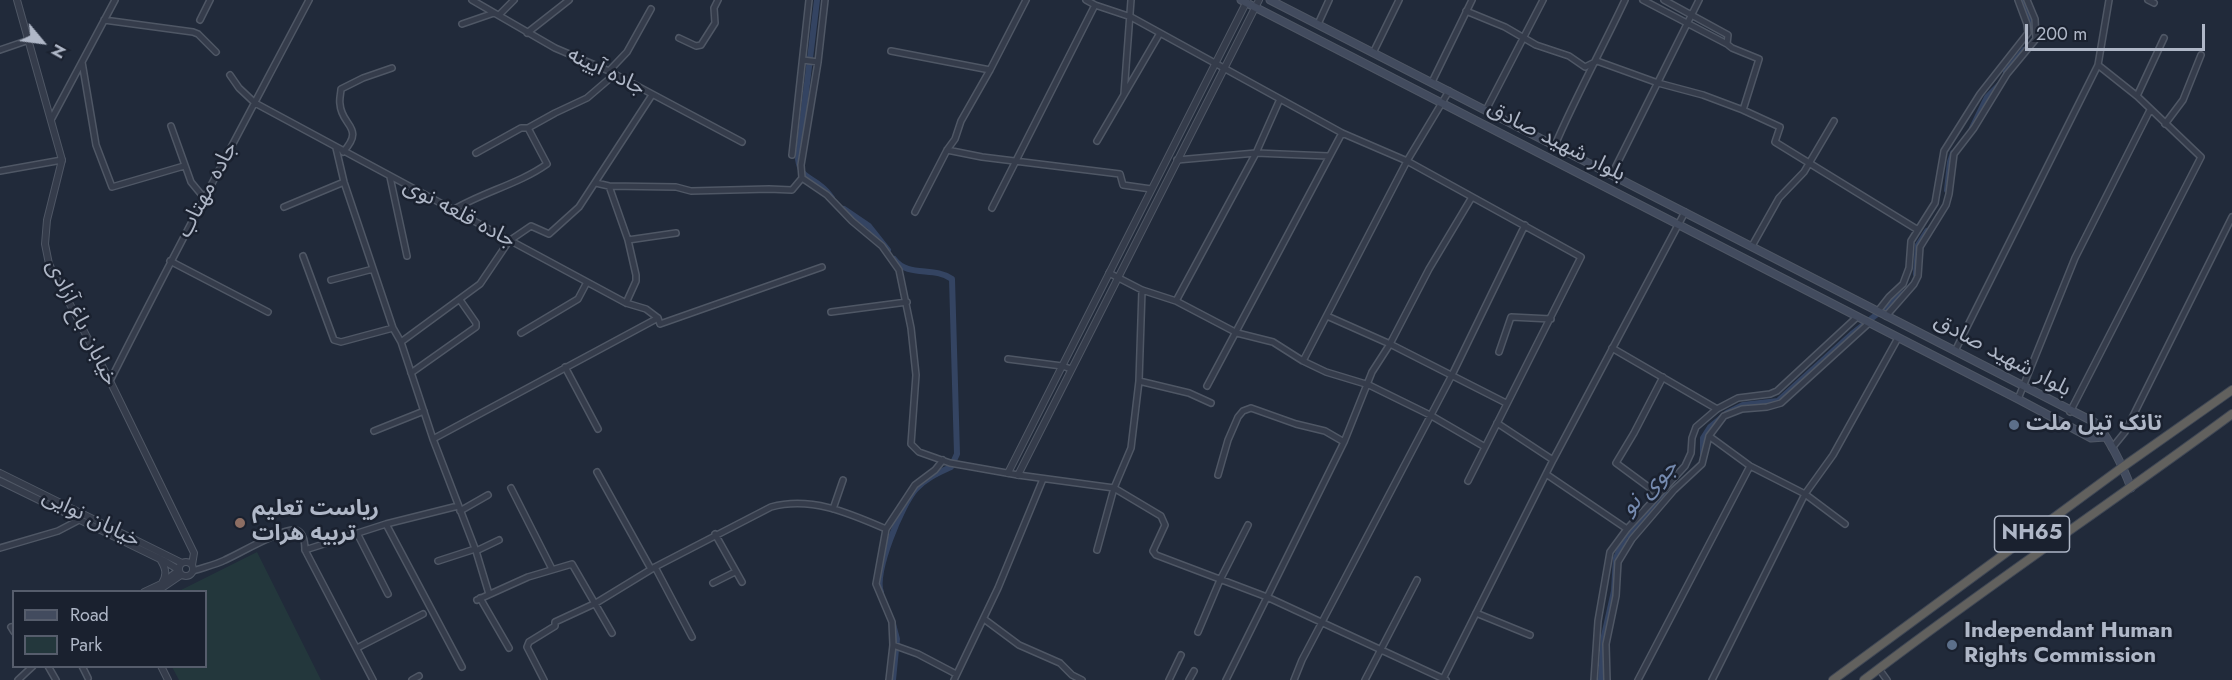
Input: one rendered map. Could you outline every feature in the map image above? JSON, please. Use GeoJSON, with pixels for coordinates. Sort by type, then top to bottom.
{"type":"FeatureCollection","features":[{"type":"Feature","properties":{"kind":"highway","name":"NH65"},"geometry":{"type":"LineString","coordinates":[[1833,680],[2124,466],[2232,390]]}},
{"type":"Feature","properties":{"kind":"highway"},"geometry":{"type":"LineString","coordinates":[[1864,680],[1977,596],[2132,488],[2232,414]]}},
{"type":"Feature","properties":{"kind":"main road","name":"بلوار شهید صادق"},"geometry":{"type":"LineString","coordinates":[[1245,1],[1257,4],[1442,104],[2091,438],[2105,437],[2100,427],[2094,422],[2070,412],[2024,386],[1270,0]]}},
{"type":"Feature","properties":{"kind":"main road"},"geometry":{"type":"LineString","coordinates":[[2105,437],[2124,466],[2132,488]]}},
{"type":"Feature","properties":{"kind":"street","name":"خیابان باغ آزادی"},"geometry":{"type":"LineString","coordinates":[[17,0],[62,160],[47,220],[45,244],[49,264],[110,381],[194,553],[193,568]]}},
{"type":"Feature","properties":{"kind":"street"},"geometry":{"type":"LineString","coordinates":[[52,118],[115,0]]}},
{"type":"Feature","properties":{"kind":"street"},"geometry":{"type":"LineString","coordinates":[[200,20],[210,0]]}},
{"type":"Feature","properties":{"kind":"street","name":"جاده مهتاب"},"geometry":{"type":"LineString","coordinates":[[110,381],[170,261],[309,0]]}},
{"type":"Feature","properties":{"kind":"street","name":"جاده آیینه"},"geometry":{"type":"LineString","coordinates":[[472,0],[555,48],[612,72],[742,142]]}},
{"type":"Feature","properties":{"kind":"street"},"geometry":{"type":"LineString","coordinates":[[462,24],[496,14],[514,0]]}},
{"type":"Feature","properties":{"kind":"street"},"geometry":{"type":"LineString","coordinates":[[527,33],[569,0]]}},
{"type":"Feature","properties":{"kind":"street"},"geometry":{"type":"LineString","coordinates":[[679,38],[696,46],[701,45],[715,23],[714,8],[718,0]]}},
{"type":"Feature","properties":{"kind":"street"},"geometry":{"type":"LineString","coordinates":[[792,155],[809,0]]}},
{"type":"Feature","properties":{"kind":"street"},"geometry":{"type":"LineString","coordinates":[[596,183],[609,186],[675,187],[691,191],[792,190],[802,178],[801,165],[818,62],[825,0]]}},
{"type":"Feature","properties":{"kind":"street"},"geometry":{"type":"LineString","coordinates":[[915,212],[1026,0]]}},
{"type":"Feature","properties":{"kind":"street"},"geometry":{"type":"LineString","coordinates":[[1086,0],[1131,17],[1342,133],[1407,161],[1581,257],[1468,481]]}},
{"type":"Feature","properties":{"kind":"street"},"geometry":{"type":"LineString","coordinates":[[1124,97],[1131,0]]}},
{"type":"Feature","properties":{"kind":"street"},"geometry":{"type":"LineString","coordinates":[[1318,24],[1329,0]]}},
{"type":"Feature","properties":{"kind":"street"},"geometry":{"type":"LineString","coordinates":[[1373,53],[1399,0]]}},
{"type":"Feature","properties":{"kind":"street"},"geometry":{"type":"LineString","coordinates":[[1432,82],[1472,0]]}},
{"type":"Feature","properties":{"kind":"street"},"geometry":{"type":"LineString","coordinates":[[1486,110],[1543,0]]}},
{"type":"Feature","properties":{"kind":"street"},"geometry":{"type":"LineString","coordinates":[[1555,145],[1573,102],[1596,61],[1625,0]]}},
{"type":"Feature","properties":{"kind":"street"},"geometry":{"type":"LineString","coordinates":[[1643,0],[1732,48],[1759,59],[1743,110]]}},
{"type":"Feature","properties":{"kind":"street"},"geometry":{"type":"LineString","coordinates":[[1664,0],[1728,35],[1727,44]]}},
{"type":"Feature","properties":{"kind":"street"},"geometry":{"type":"LineString","coordinates":[[1612,174],[1699,0]]}},
{"type":"Feature","properties":{"kind":"street"},"geometry":{"type":"LineString","coordinates":[[1878,311],[1888,297],[1903,284],[1909,268],[1911,241],[1935,203],[1944,151],[1977,99],[2028,33],[2028,24],[2018,0]]}},
{"type":"Feature","properties":{"kind":"street"},"geometry":{"type":"LineString","coordinates":[[1886,316],[1914,284],[1918,276],[1920,247],[1946,205],[1954,154],[1974,128],[2007,74],[2036,39],[2035,19],[2027,0]]}},
{"type":"Feature","properties":{"kind":"street"},"geometry":{"type":"LineString","coordinates":[[1955,351],[2098,65],[2109,0]]}},
{"type":"Feature","properties":{"kind":"street"},"geometry":{"type":"LineString","coordinates":[[2148,0],[2154,3]]}},
{"type":"Feature","properties":{"kind":"street"},"geometry":{"type":"LineString","coordinates":[[1008,473],[1245,1]]}},
{"type":"Feature","properties":{"kind":"street"},"geometry":{"type":"LineString","coordinates":[[1018,475],[1257,4]]}},
{"type":"Feature","properties":{"kind":"street"},"geometry":{"type":"LineString","coordinates":[[992,208],[1095,5]]}},
{"type":"Feature","properties":{"kind":"street"},"geometry":{"type":"LineString","coordinates":[[476,153],[521,128],[528,128],[587,98],[612,72],[627,52],[651,9]]}},
{"type":"Feature","properties":{"kind":"street"},"geometry":{"type":"LineString","coordinates":[[1466,11],[1505,27],[1536,45],[1569,56],[1585,67],[1596,61],[1658,83],[1703,95],[1780,127],[1775,142],[1918,230]]}},
{"type":"Feature","properties":{"kind":"street"},"geometry":{"type":"LineString","coordinates":[[104,20],[193,32],[216,52]]}},
{"type":"Feature","properties":{"kind":"street"},"geometry":{"type":"LineString","coordinates":[[1097,141],[1160,33]]}},
{"type":"Feature","properties":{"kind":"street"},"geometry":{"type":"LineString","coordinates":[[2137,96],[2164,38]]}},
{"type":"Feature","properties":{"kind":"street"},"geometry":{"type":"LineString","coordinates":[[0,50],[29,40]]}},
{"type":"Feature","properties":{"kind":"street"},"geometry":{"type":"LineString","coordinates":[[891,51],[990,70]]}},
{"type":"Feature","properties":{"kind":"street"},"geometry":{"type":"LineString","coordinates":[[2165,124],[2183,100],[2201,55]]}},
{"type":"Feature","properties":{"kind":"street"},"geometry":{"type":"LineString","coordinates":[[802,60],[818,62]]}},
{"type":"Feature","properties":{"kind":"street"},"geometry":{"type":"LineString","coordinates":[[82,62],[96,145],[112,187],[184,166]]}},
{"type":"Feature","properties":{"kind":"street"},"geometry":{"type":"LineString","coordinates":[[2070,412],[2201,157],[2137,96],[2098,65]]}},
{"type":"Feature","properties":{"kind":"street"},"geometry":{"type":"LineString","coordinates":[[343,152],[353,140],[353,134],[352,127],[340,105],[341,89],[392,68]]}},
{"type":"Feature","properties":{"kind":"street","name":"جاده قلعه نوی"},"geometry":{"type":"LineString","coordinates":[[230,75],[255,104],[626,303],[646,309],[659,321]]}},
{"type":"Feature","properties":{"kind":"street"},"geometry":{"type":"LineString","coordinates":[[1303,361],[1407,161],[1449,91]]}},
{"type":"Feature","properties":{"kind":"street"},"geometry":{"type":"LineString","coordinates":[[401,342],[480,284],[509,241],[531,226],[549,234],[579,207],[652,95]]}},
{"type":"Feature","properties":{"kind":"street"},"geometry":{"type":"LineString","coordinates":[[1176,301],[1256,153],[1280,99]]}},
{"type":"Feature","properties":{"kind":"street"},"geometry":{"type":"LineString","coordinates":[[2018,399],[2074,258],[2150,110]]}},
{"type":"Feature","properties":{"kind":"street"},"geometry":{"type":"LineString","coordinates":[[1752,246],[1779,198],[1804,172],[1834,121]]}},
{"type":"Feature","properties":{"kind":"street"},"geometry":{"type":"LineString","coordinates":[[171,126],[191,182],[205,199]]}},
{"type":"Feature","properties":{"kind":"street"},"geometry":{"type":"LineString","coordinates":[[453,210],[471,199],[527,176],[548,164],[528,128]]}},
{"type":"Feature","properties":{"kind":"street"},"geometry":{"type":"LineString","coordinates":[[1208,386],[1342,133]]}},
{"type":"Feature","properties":{"kind":"street"},"geometry":{"type":"LineString","coordinates":[[336,148],[344,182],[393,328],[401,342],[433,439],[476,550],[489,594]]}},
{"type":"Feature","properties":{"kind":"street"},"geometry":{"type":"LineString","coordinates":[[947,150],[1017,162],[1120,174],[1123,185],[1151,189]]}},
{"type":"Feature","properties":{"kind":"street"},"geometry":{"type":"LineString","coordinates":[[1177,160],[1256,153],[1328,156]]}},
{"type":"Feature","properties":{"kind":"street"},"geometry":{"type":"LineString","coordinates":[[0,171],[62,160]]}},
{"type":"Feature","properties":{"kind":"street"},"geometry":{"type":"LineString","coordinates":[[390,177],[407,256]]}},
{"type":"Feature","properties":{"kind":"street"},"geometry":{"type":"LineString","coordinates":[[802,178],[827,195],[852,221],[882,246],[899,270],[906,302],[915,375],[911,444],[919,452],[950,463],[1043,479],[1114,488],[1161,516],[1165,525],[1154,554],[1267,597],[1445,679],[1553,460],[1684,212]]}},
{"type":"Feature","properties":{"kind":"street"},"geometry":{"type":"LineString","coordinates":[[284,207],[344,182]]}},
{"type":"Feature","properties":{"kind":"street"},"geometry":{"type":"LineString","coordinates":[[609,186],[628,240],[636,281],[626,303]]}},
{"type":"Feature","properties":{"kind":"street"},"geometry":{"type":"LineString","coordinates":[[1226,680],[1344,442],[1369,385],[1372,372],[1472,197]]}},
{"type":"Feature","properties":{"kind":"street"},"geometry":{"type":"LineString","coordinates":[[2112,448],[2125,432],[2232,217]]}},
{"type":"Feature","properties":{"kind":"street"},"geometry":{"type":"LineString","coordinates":[[1294,680],[1452,375],[1525,225]]}},
{"type":"Feature","properties":{"kind":"street"},"geometry":{"type":"LineString","coordinates":[[628,240],[676,233]]}},
{"type":"Feature","properties":{"kind":"street"},"geometry":{"type":"LineString","coordinates":[[303,256],[334,340],[341,342],[393,328]]}},
{"type":"Feature","properties":{"kind":"street"},"geometry":{"type":"LineString","coordinates":[[170,261],[268,312]]}},
{"type":"Feature","properties":{"kind":"street"},"geometry":{"type":"LineString","coordinates":[[433,439],[566,367],[659,321],[822,267]]}},
{"type":"Feature","properties":{"kind":"street"},"geometry":{"type":"LineString","coordinates":[[331,280],[373,269]]}},
{"type":"Feature","properties":{"kind":"street"},"geometry":{"type":"LineString","coordinates":[[1108,273],[1142,290],[1176,301],[1237,333],[1273,342],[1326,372],[1369,385],[1430,415],[1485,447]]}},
{"type":"Feature","properties":{"kind":"street"},"geometry":{"type":"LineString","coordinates":[[521,333],[578,299],[587,282]]}},
{"type":"Feature","properties":{"kind":"street"},"geometry":{"type":"LineString","coordinates":[[1097,550],[1114,488],[1131,448],[1139,381],[1142,290]]}},
{"type":"Feature","properties":{"kind":"street"},"geometry":{"type":"LineString","coordinates":[[411,373],[476,327],[476,323],[460,300]]}},
{"type":"Feature","properties":{"kind":"street"},"geometry":{"type":"LineString","coordinates":[[831,312],[906,302]]}},
{"type":"Feature","properties":{"kind":"street"},"geometry":{"type":"LineString","coordinates":[[1327,316],[1390,344],[1506,404]]}},
{"type":"Feature","properties":{"kind":"street"},"geometry":{"type":"LineString","coordinates":[[1499,352],[1511,317],[1551,319]]}},
{"type":"Feature","properties":{"kind":"street"},"geometry":{"type":"LineString","coordinates":[[1594,680],[1598,621],[1610,552],[1627,529],[1689,460],[1696,427],[1717,409],[1738,398],[1778,391],[1857,317]]}},
{"type":"Feature","properties":{"kind":"street"},"geometry":{"type":"LineString","coordinates":[[1607,680],[1606,644],[1616,596],[1618,562],[1632,539],[1674,490],[1702,464],[1708,436],[1724,416],[1742,409],[1767,407],[1780,403],[1869,323]]}},
{"type":"Feature","properties":{"kind":"street"},"geometry":{"type":"LineString","coordinates":[[1712,680],[1805,494],[1833,455],[1898,338]]}},
{"type":"Feature","properties":{"kind":"street"},"geometry":{"type":"LineString","coordinates":[[1612,348],[1717,409]]}},
{"type":"Feature","properties":{"kind":"street"},"geometry":{"type":"LineString","coordinates":[[1008,359],[1071,369]]}},
{"type":"Feature","properties":{"kind":"street"},"geometry":{"type":"LineString","coordinates":[[566,367],[598,429]]}},
{"type":"Feature","properties":{"kind":"street"},"geometry":{"type":"LineString","coordinates":[[1658,494],[1616,463],[1663,377]]}},
{"type":"Feature","properties":{"kind":"street"},"geometry":{"type":"LineString","coordinates":[[1139,381],[1189,393],[1212,403]]}},
{"type":"Feature","properties":{"kind":"street"},"geometry":{"type":"LineString","coordinates":[[1218,475],[1228,440],[1238,417],[1243,411],[1251,408],[1296,424],[1325,431],[1344,442]]}},
{"type":"Feature","properties":{"kind":"street"},"geometry":{"type":"LineString","coordinates":[[374,431],[424,411]]}},
{"type":"Feature","properties":{"kind":"street"},"geometry":{"type":"LineString","coordinates":[[1497,423],[1553,460]]}},
{"type":"Feature","properties":{"kind":"street"},"geometry":{"type":"LineString","coordinates":[[1708,436],[1750,466],[1805,494],[1845,524]]}},
{"type":"Feature","properties":{"kind":"street"},"geometry":{"type":"LineString","coordinates":[[889,680],[896,646],[892,622],[876,584],[886,529],[915,485],[943,460]]}},
{"type":"Feature","properties":{"kind":"street"},"geometry":{"type":"LineString","coordinates":[[1638,680],[1750,466]]}},
{"type":"Feature","properties":{"kind":"street"},"geometry":{"type":"LineString","coordinates":[[597,472],[692,637]]}},
{"type":"Feature","properties":{"kind":"street","name":"خیابان نوایی"},"geometry":{"type":"LineString","coordinates":[[0,473],[182,563],[187,562],[193,568]]}},
{"type":"Feature","properties":{"kind":"street"},"geometry":{"type":"LineString","coordinates":[[1546,474],[1627,529]]}},
{"type":"Feature","properties":{"kind":"street"},"geometry":{"type":"LineString","coordinates":[[896,646],[918,654],[955,677],[984,620],[1043,479]]}},
{"type":"Feature","properties":{"kind":"street"},"geometry":{"type":"LineString","coordinates":[[833,509],[843,480]]}},
{"type":"Feature","properties":{"kind":"street","name":"خیابان نوایی"},"geometry":{"type":"LineString","coordinates":[[0,481],[159,559],[180,572]]}},
{"type":"Feature","properties":{"kind":"street"},"geometry":{"type":"LineString","coordinates":[[511,488],[552,569]]}},
{"type":"Feature","properties":{"kind":"street"},"geometry":{"type":"LineString","coordinates":[[305,550],[386,524],[459,508],[488,495]]}},
{"type":"Feature","properties":{"kind":"street"},"geometry":{"type":"LineString","coordinates":[[544,680],[528,647],[529,642],[555,626],[555,622],[596,603],[653,568],[771,507],[787,502],[804,502],[847,512],[886,529]]}},
{"type":"Feature","properties":{"kind":"street"},"geometry":{"type":"LineString","coordinates":[[0,548],[58,531],[79,520]]}},
{"type":"Feature","properties":{"kind":"street"},"geometry":{"type":"LineString","coordinates":[[386,524],[462,667]]}},
{"type":"Feature","properties":{"kind":"street"},"geometry":{"type":"LineString","coordinates":[[1198,632],[1220,580],[1248,525]]}},
{"type":"Feature","properties":{"kind":"street"},"geometry":{"type":"LineString","coordinates":[[180,572],[187,576],[193,568],[223,561],[277,535],[292,530],[300,533],[305,541],[305,550],[373,680]]}},
{"type":"Feature","properties":{"kind":"street"},"geometry":{"type":"LineString","coordinates":[[357,533],[388,594]]}},
{"type":"Feature","properties":{"kind":"street"},"geometry":{"type":"LineString","coordinates":[[715,534],[742,582]]}},
{"type":"Feature","properties":{"kind":"street"},"geometry":{"type":"LineString","coordinates":[[438,561],[476,550],[499,540]]}},
{"type":"Feature","properties":{"kind":"street"},"geometry":{"type":"LineString","coordinates":[[159,559],[165,567],[161,584]]}},
{"type":"Feature","properties":{"kind":"street"},"geometry":{"type":"LineString","coordinates":[[157,590],[180,572],[182,563]]}},
{"type":"Feature","properties":{"kind":"street"},"geometry":{"type":"LineString","coordinates":[[509,648],[479,599],[552,569],[572,564],[612,633]]}},
{"type":"Feature","properties":{"kind":"street"},"geometry":{"type":"LineString","coordinates":[[146,590],[180,572]]}},
{"type":"Feature","properties":{"kind":"street"},"geometry":{"type":"LineString","coordinates":[[713,583],[735,572]]}},
{"type":"Feature","properties":{"kind":"street"},"geometry":{"type":"LineString","coordinates":[[1365,680],[1417,580]]}},
{"type":"Feature","properties":{"kind":"street"},"geometry":{"type":"LineString","coordinates":[[1476,613],[1530,635]]}},
{"type":"Feature","properties":{"kind":"street"},"geometry":{"type":"LineString","coordinates":[[357,648],[423,614]]}},
{"type":"Feature","properties":{"kind":"street"},"geometry":{"type":"LineString","coordinates":[[984,620],[1019,645],[1060,663],[1072,675],[1082,680]]}},
{"type":"Feature","properties":{"kind":"street"},"geometry":{"type":"LineString","coordinates":[[1169,680],[1181,655]]}},
{"type":"Feature","properties":{"kind":"street"},"geometry":{"type":"LineString","coordinates":[[18,680],[30,668]]}},
{"type":"Feature","properties":{"kind":"street"},"geometry":{"type":"LineString","coordinates":[[83,668],[88,678]]}},
{"type":"Feature","properties":{"kind":"street"},"geometry":{"type":"LineString","coordinates":[[1879,669],[1887,680]]}},
{"type":"Feature","properties":{"kind":"street"},"geometry":{"type":"LineString","coordinates":[[1189,680],[1194,670]]}},
{"type":"Feature","properties":{"kind":"street"},"geometry":{"type":"LineString","coordinates":[[412,680],[419,676]]}},
{"type":"Feature","properties":{"kind":"green space"},"geometry":{"type":"Polygon","coordinates":[[[257,552],[321,680],[179,680],[173,668],[207,668],[207,590],[181,590],[257,552]]]}},
{"type":"Feature","properties":{"kind":"waterway"},"geometry":{"type":"LineString","coordinates":[[817,0],[798,159],[803,173],[832,198]]}},
{"type":"Feature","properties":{"kind":"waterway"},"geometry":{"type":"LineString","coordinates":[[2023,0],[2036,36]]}},
{"type":"Feature","properties":{"kind":"waterway"},"geometry":{"type":"LineString","coordinates":[[2006,72],[2024,50]]}},
{"type":"Feature","properties":{"kind":"waterway"},"geometry":{"type":"LineString","coordinates":[[1972,128],[1987,97],[2000,84]]}},
{"type":"Feature","properties":{"kind":"waterway"},"geometry":{"type":"LineString","coordinates":[[1947,190],[1953,153]]}},
{"type":"Feature","properties":{"kind":"waterway"},"geometry":{"type":"LineString","coordinates":[[844,209],[869,226],[888,250]]}},
{"type":"Feature","properties":{"kind":"waterway"},"geometry":{"type":"LineString","coordinates":[[1916,274],[1918,245],[1927,231]]}},
{"type":"Feature","properties":{"kind":"waterway"},"geometry":{"type":"LineString","coordinates":[[881,592],[881,570],[885,555],[910,497],[928,479],[951,467],[957,454],[952,279],[937,273],[906,268],[894,259]]}},
{"type":"Feature","properties":{"kind":"waterway","name":"جوی نو"},"geometry":{"type":"LineString","coordinates":[[1703,455],[1703,438],[1710,427],[1727,413],[1743,405],[1778,401],[1853,333],[1904,293]]}},
{"type":"Feature","properties":{"kind":"waterway","name":"جوی نو"},"geometry":{"type":"LineString","coordinates":[[1601,680],[1604,636],[1614,591],[1616,558],[1625,537],[1667,495]]}},
{"type":"Feature","properties":{"kind":"waterway"},"geometry":{"type":"LineString","coordinates":[[893,624],[897,639],[893,680]]}},
{"type":"Feature","properties":{"kind":"place","name":"تانک تیل ملت"},"geometry":{"type":"Point","coordinates":[2014,425]}},
{"type":"Feature","properties":{"kind":"place","name":"ریاست تعلیم تربیه هرات"},"geometry":{"type":"Point","coordinates":[240,523]}},
{"type":"Feature","properties":{"kind":"place","name":"Independant Human Rights Commission"},"geometry":{"type":"Point","coordinates":[1952,645]}}]}
